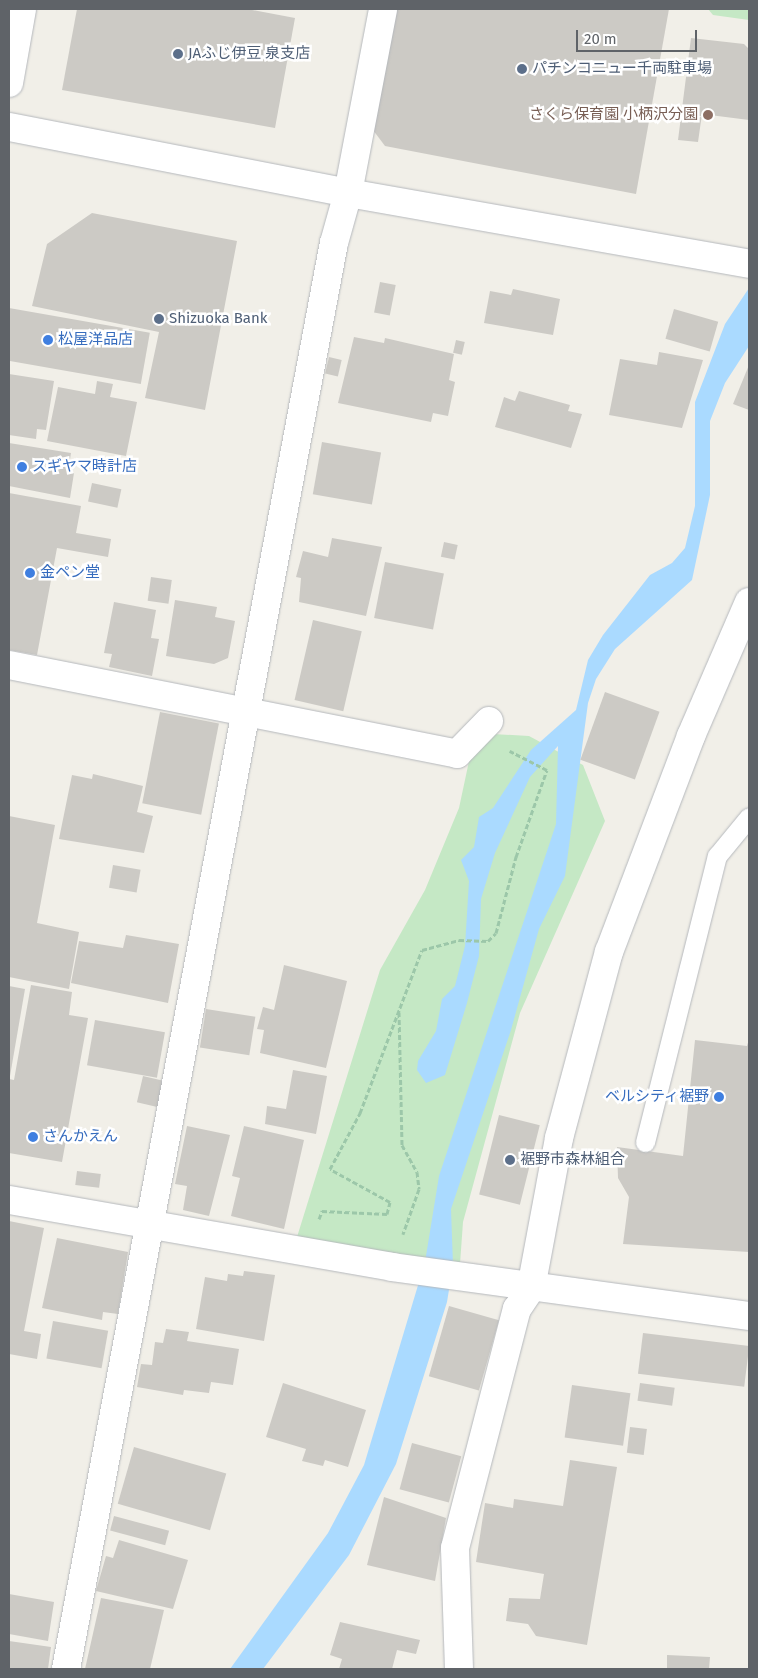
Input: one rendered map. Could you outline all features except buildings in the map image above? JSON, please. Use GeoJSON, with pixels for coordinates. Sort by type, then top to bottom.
{"type":"FeatureCollection","features":[{"type":"Feature","properties":{"kind":"street"},"geometry":{"type":"LineString","coordinates":[[9,83],[22,9]]}},
{"type":"Feature","properties":{"kind":"street"},"geometry":{"type":"LineString","coordinates":[[66,1669],[248,710],[334,243],[348,194],[383,9]]}},
{"type":"Feature","properties":{"kind":"street"},"geometry":{"type":"LineString","coordinates":[[9,127],[348,194],[745,263]]}},
{"type":"Feature","properties":{"kind":"street"},"geometry":{"type":"LineString","coordinates":[[460,1669],[455,1548],[517,1309],[531,1288],[559,1138],[609,952],[691,736],[749,602]]}},
{"type":"Feature","properties":{"kind":"street"},"geometry":{"type":"LineString","coordinates":[[9,665],[248,710],[457,754],[489,721]]}},
{"type":"Feature","properties":{"kind":"street"},"geometry":{"type":"LineString","coordinates":[[9,1200],[404,1269],[531,1288],[749,1316]]}},
{"type":"Feature","properties":{"kind":"lane"},"geometry":{"type":"LineString","coordinates":[[645,1142],[717,856],[749,817]]}},
{"type":"Feature","properties":{"kind":"path"},"geometry":{"type":"LineString","coordinates":[[315,1229],[322,1211],[387,1214],[390,1202],[330,1169],[360,1113],[422,950],[459,940],[481,941],[496,933],[516,857],[544,783],[547,770],[524,758]]}},
{"type":"Feature","properties":{"kind":"path"},"geometry":{"type":"LineString","coordinates":[[399,1010],[402,1145],[417,1172],[419,1188],[404,1269]]}},
{"type":"Feature","properties":{"kind":"green space"},"geometry":{"type":"Polygon","coordinates":[[[708,9],[749,9],[749,20],[713,15],[708,9]]]}},
{"type":"Feature","properties":{"kind":"green space"},"geometry":{"type":"Polygon","coordinates":[[[475,733],[529,736],[583,765],[605,821],[520,1013],[463,1222],[460,1264],[297,1237],[380,970],[425,890],[459,808],[475,733]]]}},
{"type":"Feature","properties":{"kind":"water"},"geometry":{"type":"Polygon","coordinates":[[[749,288],[749,346],[725,383],[710,421],[710,495],[692,580],[615,649],[596,679],[588,703],[565,876],[539,929],[511,1030],[451,1209],[453,1265],[447,1302],[396,1464],[349,1555],[263,1669],[230,1669],[328,1533],[364,1465],[425,1262],[439,1176],[556,824],[558,746],[530,777],[495,853],[481,899],[479,956],[467,1003],[445,1075],[426,1083],[417,1070],[418,1061],[436,1031],[442,999],[455,986],[465,946],[469,881],[461,860],[474,847],[479,817],[493,808],[531,750],[576,710],[588,660],[603,635],[650,575],[672,563],[685,548],[695,506],[695,402],[725,324],[749,288]]]}},
{"type":"Feature","properties":{"kind":"place","name":"JAふじ伊豆 泉支店"},"geometry":{"type":"Point","coordinates":[178,54]}},
{"type":"Feature","properties":{"kind":"place","name":"パチンコニュー千両駐車場"},"geometry":{"type":"Point","coordinates":[522,69]}},
{"type":"Feature","properties":{"kind":"place","name":"さくら保育園 小柄沢分園"},"geometry":{"type":"Point","coordinates":[708,115]}},
{"type":"Feature","properties":{"kind":"place","name":"Shizuoka Bank"},"geometry":{"type":"Point","coordinates":[159,319]}},
{"type":"Feature","properties":{"kind":"place","name":"松屋洋品店"},"geometry":{"type":"Point","coordinates":[48,340]}},
{"type":"Feature","properties":{"kind":"place","name":"スギヤマ時計店"},"geometry":{"type":"Point","coordinates":[22,467]}},
{"type":"Feature","properties":{"kind":"place","name":"金ペン堂"},"geometry":{"type":"Point","coordinates":[30,573]}},
{"type":"Feature","properties":{"kind":"place","name":"ベルシティ裾野"},"geometry":{"type":"Point","coordinates":[719,1097]}},
{"type":"Feature","properties":{"kind":"place","name":"さんかえん"},"geometry":{"type":"Point","coordinates":[33,1137]}},
{"type":"Feature","properties":{"kind":"place","name":"裾野市森林組合"},"geometry":{"type":"Point","coordinates":[510,1160]}}]}
